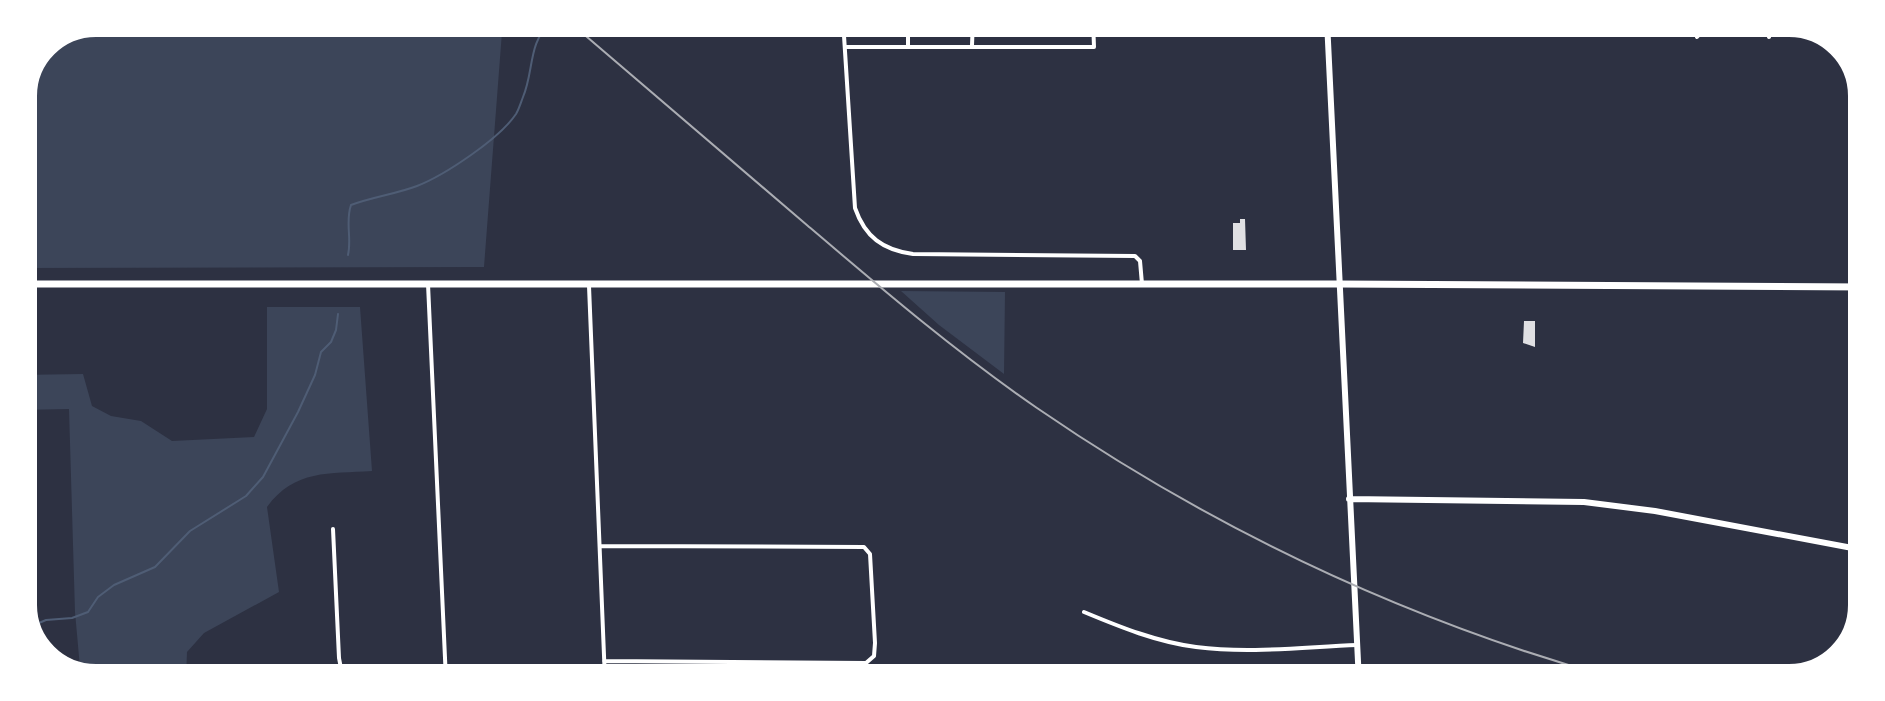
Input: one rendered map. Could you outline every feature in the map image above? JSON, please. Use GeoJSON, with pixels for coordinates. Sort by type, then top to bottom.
{"type":"FeatureCollection","features":[{"type":"Feature","properties":{"kind":"main road"},"geometry":{"type":"LineString","coordinates":[[1327,32],[1358,669]]}},
{"type":"Feature","properties":{"kind":"main road"},"geometry":{"type":"LineString","coordinates":[[32,284],[1853,287]]}},
{"type":"Feature","properties":{"kind":"main road"},"geometry":{"type":"LineString","coordinates":[[1349,499],[1584,502],[1655,511],[1853,548]]}},
{"type":"Feature","properties":{"kind":"street"},"geometry":{"type":"LineString","coordinates":[[844,32],[855,208],[864,228],[877,242],[895,251],[913,254],[1127,254],[1140,261],[1142,284]]}},
{"type":"Feature","properties":{"kind":"street"},"geometry":{"type":"LineString","coordinates":[[908,32],[908,45]]}},
{"type":"Feature","properties":{"kind":"street"},"geometry":{"type":"LineString","coordinates":[[972,45],[973,32]]}},
{"type":"Feature","properties":{"kind":"street"},"geometry":{"type":"LineString","coordinates":[[845,47],[1094,47],[1093,32]]}},
{"type":"Feature","properties":{"kind":"street"},"geometry":{"type":"LineString","coordinates":[[1697,37],[1702,32]]}},
{"type":"Feature","properties":{"kind":"street"},"geometry":{"type":"LineString","coordinates":[[1767,32],[1769,37]]}},
{"type":"Feature","properties":{"kind":"street"},"geometry":{"type":"LineString","coordinates":[[589,283],[604,669]]}},
{"type":"Feature","properties":{"kind":"street"},"geometry":{"type":"LineString","coordinates":[[428,284],[446,669]]}},
{"type":"Feature","properties":{"kind":"street"},"geometry":{"type":"LineString","coordinates":[[325,669],[341,667],[333,529]]}},
{"type":"Feature","properties":{"kind":"street"},"geometry":{"type":"LineString","coordinates":[[600,546],[856,546],[867,550],[870,561],[875,643],[874,656],[866,663],[604,661]]}},
{"type":"Feature","properties":{"kind":"street"},"geometry":{"type":"LineString","coordinates":[[1084,612],[1154,638],[1196,647],[1240,650],[1357,645]]}},
{"type":"Feature","properties":{"kind":"shaded area"},"geometry":{"type":"Polygon","coordinates":[[[502,32],[484,267],[32,268],[32,96],[37,71],[60,43],[83,33],[502,32]]]}},
{"type":"Feature","properties":{"kind":"shaded area"},"geometry":{"type":"Polygon","coordinates":[[[901,291],[1005,292],[1004,374],[939,325],[901,291]]]}},
{"type":"Feature","properties":{"kind":"shaded area"},"geometry":{"type":"Polygon","coordinates":[[[267,307],[360,307],[372,471],[327,474],[301,480],[289,486],[267,507],[279,592],[204,633],[187,652],[186,669],[80,667],[75,612],[69,409],[32,410],[32,375],[83,374],[92,406],[111,416],[141,421],[172,441],[254,437],[267,409],[267,307]]]}},
{"type":"Feature","properties":{"kind":"building"},"geometry":{"type":"Polygon","coordinates":[[[1240,219],[1245,219],[1246,250],[1233,250],[1233,223],[1240,223],[1240,219]]]}},
{"type":"Feature","properties":{"kind":"building"},"geometry":{"type":"Polygon","coordinates":[[[1524,321],[1535,321],[1535,347],[1523,343],[1524,321]]]}},
{"type":"Feature","properties":{"kind":"waterway"},"geometry":{"type":"LineString","coordinates":[[348,255],[351,205],[429,181],[471,155],[508,124],[523,97],[535,48],[542,32]]}},
{"type":"Feature","properties":{"kind":"waterway"},"geometry":{"type":"LineString","coordinates":[[35,625],[88,612],[98,597],[114,585],[155,567],[190,531],[246,496],[263,477],[298,412],[315,375],[321,352],[331,342],[336,330],[338,314]]}},
{"type":"Feature","properties":{"kind":"railway"},"geometry":{"type":"LineString","coordinates":[[581,32],[920,320],[1007,387],[1106,453],[1176,496],[1322,571],[1473,633],[1582,669]]}}]}
